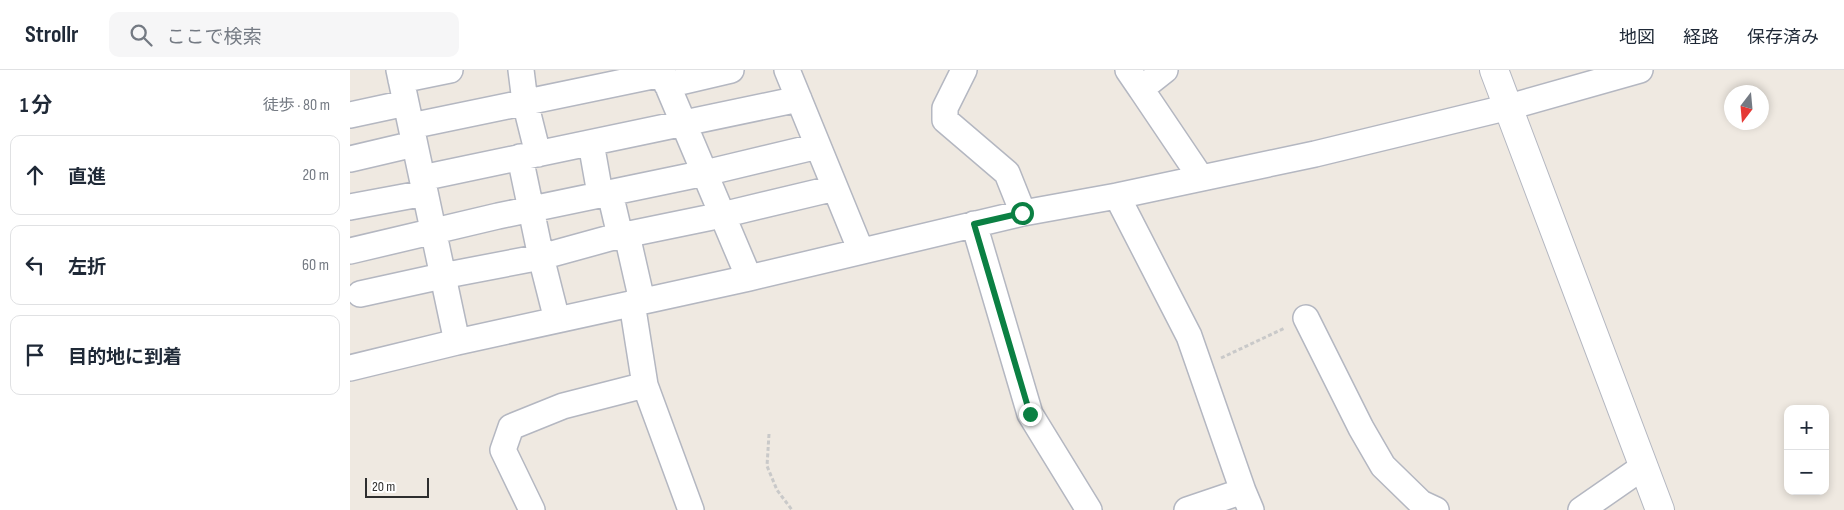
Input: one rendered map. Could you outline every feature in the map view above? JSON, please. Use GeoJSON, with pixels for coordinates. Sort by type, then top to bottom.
{"type":"FeatureCollection","features":[{"type":"Feature","properties":{"kind":"street"},"geometry":{"type":"LineString","coordinates":[[350,159],[406,105],[450,70]]}},
{"type":"Feature","properties":{"kind":"street"},"geometry":{"type":"LineString","coordinates":[[521,70],[526,102],[532,210],[541,257],[557,320]]}},
{"type":"Feature","properties":{"kind":"street"},"geometry":{"type":"LineString","coordinates":[[350,115],[406,105],[526,102],[663,76],[731,70]]}},
{"type":"Feature","properties":{"kind":"street"},"geometry":{"type":"LineString","coordinates":[[787,70],[861,251]]}},
{"type":"Feature","properties":{"kind":"street"},"geometry":{"type":"LineString","coordinates":[[964,70],[945,108],[945,120],[1007,173],[1022,213]]}},
{"type":"Feature","properties":{"kind":"street"},"geometry":{"type":"LineString","coordinates":[[1165,70],[1135,80],[1201,178]]}},
{"type":"Feature","properties":{"kind":"street"},"geometry":{"type":"LineString","coordinates":[[1494,70],[1660,510]]}},
{"type":"Feature","properties":{"kind":"street"},"geometry":{"type":"LineString","coordinates":[[350,368],[457,342],[749,278],[1022,213],[1117,196],[1325,152],[1508,107],[1640,70]]}},
{"type":"Feature","properties":{"kind":"street"},"geometry":{"type":"LineString","coordinates":[[663,76],[749,278]]}},
{"type":"Feature","properties":{"kind":"street"},"geometry":{"type":"LineString","coordinates":[[350,207],[529,155],[799,99]]}},
{"type":"Feature","properties":{"kind":"street"},"geometry":{"type":"LineString","coordinates":[[406,105],[457,342]]}},
{"type":"Feature","properties":{"kind":"street"},"geometry":{"type":"LineString","coordinates":[[591,142],[599,188],[610,193]]}},
{"type":"Feature","properties":{"kind":"street"},"geometry":{"type":"LineString","coordinates":[[350,251],[705,173],[818,146]]}},
{"type":"Feature","properties":{"kind":"street"},"geometry":{"type":"LineString","coordinates":[[360,294],[541,257],[627,235],[835,188]]}},
{"type":"Feature","properties":{"kind":"street"},"geometry":{"type":"LineString","coordinates":[[610,193],[618,227],[627,235],[637,302],[645,385],[691,510]]}},
{"type":"Feature","properties":{"kind":"street"},"geometry":{"type":"LineString","coordinates":[[1117,196],[1189,336],[1247,501],[1187,510]]}},
{"type":"Feature","properties":{"kind":"street"},"geometry":{"type":"LineString","coordinates":[[974,224],[1030,414],[1089,510]]}},
{"type":"Feature","properties":{"kind":"street"},"geometry":{"type":"LineString","coordinates":[[1306,318],[1361,428],[1383,466],[1421,503],[1436,510]]}},
{"type":"Feature","properties":{"kind":"street"},"geometry":{"type":"LineString","coordinates":[[532,510],[503,450],[511,427],[563,406],[645,385]]}},
{"type":"Feature","properties":{"kind":"street"},"geometry":{"type":"LineString","coordinates":[[1580,510],[1643,467]]}},
{"type":"Feature","properties":{"kind":"path"},"geometry":{"type":"LineString","coordinates":[[1200,367],[1306,318]]}},
{"type":"Feature","properties":{"kind":"path"},"geometry":{"type":"LineString","coordinates":[[769,434],[766,466],[777,490],[792,510]]}},
{"type":"Feature","properties":{"kind":"route"},"geometry":{"type":"LineString","coordinates":[[1022,213],[974,224],[1030,414]]}}]}
